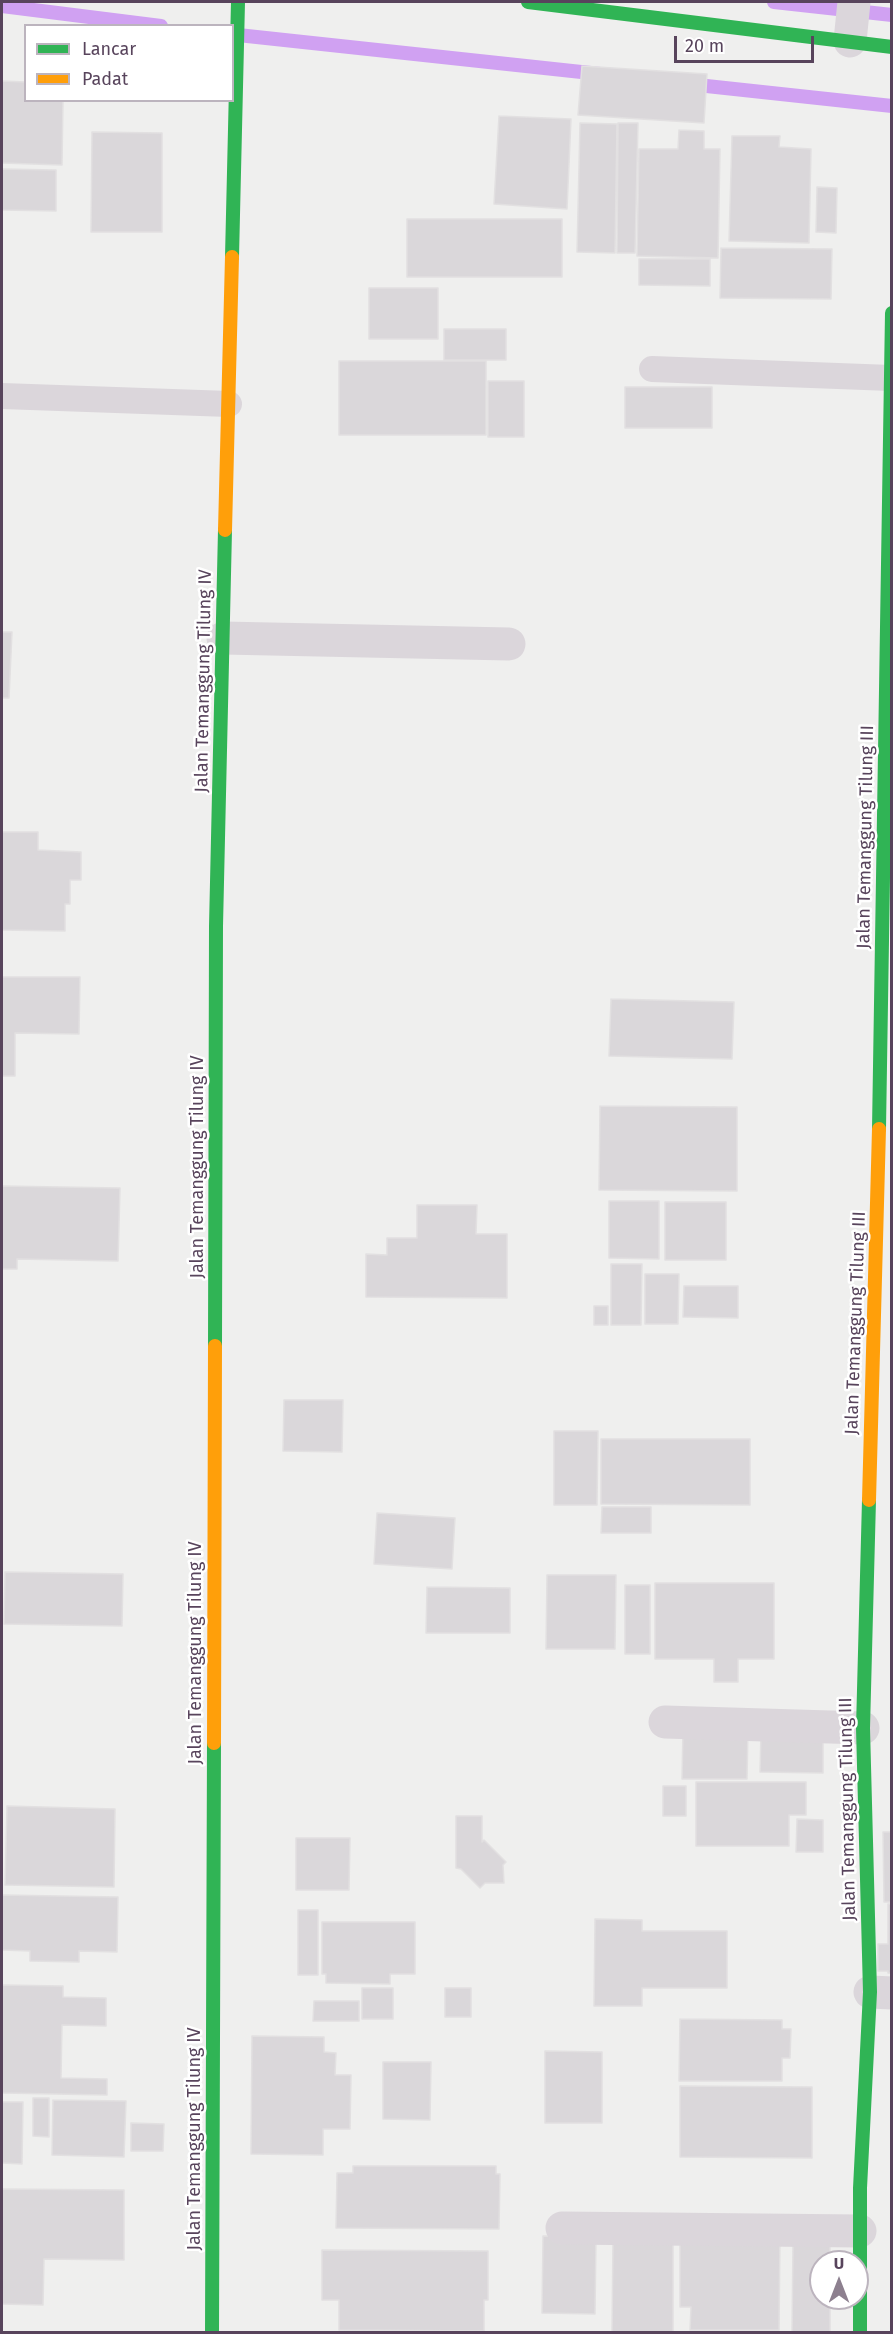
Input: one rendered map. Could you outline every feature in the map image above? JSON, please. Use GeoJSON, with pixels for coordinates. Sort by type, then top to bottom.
{"type":"FeatureCollection","features":[{"type":"Feature","properties":{"kind":"street","name":"Jalan Temanggung Tilung IV"},"geometry":{"type":"LineString","coordinates":[[212,2332],[216,926],[238,2]]}},
{"type":"Feature","properties":{"kind":"street"},"geometry":{"type":"LineString","coordinates":[[528,2],[891,48]]}},
{"type":"Feature","properties":{"kind":"street"},"geometry":{"type":"LineString","coordinates":[[850,41],[854,2]]}},
{"type":"Feature","properties":{"kind":"street","name":"Jalan Temanggung Tilung III"},"geometry":{"type":"LineString","coordinates":[[860,2332],[860,2188],[881,1993],[863,1728],[882,1020],[891,313]]}},
{"type":"Feature","properties":{"kind":"street"},"geometry":{"type":"LineString","coordinates":[[223,638],[509,644]]}},
{"type":"Feature","properties":{"kind":"street"},"geometry":{"type":"LineString","coordinates":[[665,1722],[863,1728]]}},
{"type":"Feature","properties":{"kind":"street"},"geometry":{"type":"LineString","coordinates":[[562,2228],[860,2231]]}},
{"type":"Feature","properties":{"kind":"lane"},"geometry":{"type":"LineString","coordinates":[[652,369],[891,378]]}},
{"type":"Feature","properties":{"kind":"lane"},"geometry":{"type":"LineString","coordinates":[[2,396],[229,404]]}},
{"type":"Feature","properties":{"kind":"building"},"geometry":{"type":"Polygon","coordinates":[[[582,66],[707,74],[704,123],[578,115],[582,66]]]}},
{"type":"Feature","properties":{"kind":"building"},"geometry":{"type":"Polygon","coordinates":[[[2,81],[24,82],[24,102],[63,102],[62,165],[2,163],[2,81]]]}},
{"type":"Feature","properties":{"kind":"building"},"geometry":{"type":"Polygon","coordinates":[[[499,116],[571,119],[567,209],[494,204],[499,116]]]}},
{"type":"Feature","properties":{"kind":"building"},"geometry":{"type":"Polygon","coordinates":[[[580,123],[617,124],[615,253],[577,252],[580,123]]]}},
{"type":"Feature","properties":{"kind":"building"},"geometry":{"type":"Polygon","coordinates":[[[618,123],[638,123],[635,253],[617,253],[618,123]]]}},
{"type":"Feature","properties":{"kind":"building"},"geometry":{"type":"Polygon","coordinates":[[[679,130],[704,131],[704,149],[720,149],[718,258],[637,256],[639,149],[678,149],[679,130]]]}},
{"type":"Feature","properties":{"kind":"building"},"geometry":{"type":"Polygon","coordinates":[[[92,132],[162,133],[162,232],[91,232],[92,132]]]}},
{"type":"Feature","properties":{"kind":"building"},"geometry":{"type":"Polygon","coordinates":[[[732,136],[780,136],[779,147],[811,149],[809,243],[729,241],[732,136]]]}},
{"type":"Feature","properties":{"kind":"building"},"geometry":{"type":"Polygon","coordinates":[[[2,169],[56,170],[56,211],[2,210],[2,169]]]}},
{"type":"Feature","properties":{"kind":"building"},"geometry":{"type":"Polygon","coordinates":[[[817,187],[837,188],[836,233],[816,232],[817,187]]]}},
{"type":"Feature","properties":{"kind":"building"},"geometry":{"type":"Polygon","coordinates":[[[407,219],[562,219],[562,277],[407,277],[407,219]]]}},
{"type":"Feature","properties":{"kind":"building"},"geometry":{"type":"Polygon","coordinates":[[[721,248],[832,249],[831,299],[720,298],[721,248]]]}},
{"type":"Feature","properties":{"kind":"building"},"geometry":{"type":"Polygon","coordinates":[[[639,259],[710,259],[710,286],[639,285],[639,259]]]}},
{"type":"Feature","properties":{"kind":"building"},"geometry":{"type":"Polygon","coordinates":[[[369,288],[438,288],[438,339],[369,339],[369,288]]]}},
{"type":"Feature","properties":{"kind":"building"},"geometry":{"type":"Polygon","coordinates":[[[444,329],[506,329],[506,360],[444,360],[444,329]]]}},
{"type":"Feature","properties":{"kind":"building"},"geometry":{"type":"Polygon","coordinates":[[[339,361],[486,361],[486,435],[339,435],[339,361]]]}},
{"type":"Feature","properties":{"kind":"building"},"geometry":{"type":"Polygon","coordinates":[[[488,381],[524,381],[524,437],[488,437],[488,381]]]}},
{"type":"Feature","properties":{"kind":"building"},"geometry":{"type":"Polygon","coordinates":[[[625,387],[712,387],[712,428],[625,428],[625,387]]]}},
{"type":"Feature","properties":{"kind":"building"},"geometry":{"type":"Polygon","coordinates":[[[2,632],[12,632],[9,698],[2,698],[2,632]]]}},
{"type":"Feature","properties":{"kind":"building"},"geometry":{"type":"Polygon","coordinates":[[[2,832],[38,832],[38,850],[81,852],[81,880],[70,880],[70,904],[65,904],[65,931],[2,930],[2,832]]]}},
{"type":"Feature","properties":{"kind":"building"},"geometry":{"type":"Polygon","coordinates":[[[2,977],[80,977],[79,1034],[15,1033],[15,1076],[2,1076],[2,977]]]}},
{"type":"Feature","properties":{"kind":"building"},"geometry":{"type":"Polygon","coordinates":[[[611,999],[734,1002],[732,1059],[609,1056],[611,999]]]}},
{"type":"Feature","properties":{"kind":"building"},"geometry":{"type":"Polygon","coordinates":[[[600,1106],[737,1107],[737,1191],[599,1190],[600,1106]]]}},
{"type":"Feature","properties":{"kind":"building"},"geometry":{"type":"Polygon","coordinates":[[[2,1186],[120,1188],[118,1261],[17,1259],[17,1269],[2,1269],[2,1186]]]}},
{"type":"Feature","properties":{"kind":"building"},"geometry":{"type":"Polygon","coordinates":[[[609,1201],[659,1201],[659,1259],[609,1258],[609,1201]]]}},
{"type":"Feature","properties":{"kind":"building"},"geometry":{"type":"Polygon","coordinates":[[[665,1202],[726,1202],[726,1260],[665,1260],[665,1202]]]}},
{"type":"Feature","properties":{"kind":"building"},"geometry":{"type":"Polygon","coordinates":[[[417,1205],[477,1205],[476,1234],[507,1234],[507,1298],[366,1297],[366,1254],[387,1255],[387,1238],[417,1238],[417,1205]]]}},
{"type":"Feature","properties":{"kind":"building"},"geometry":{"type":"Polygon","coordinates":[[[611,1264],[642,1264],[641,1325],[611,1325],[611,1264]]]}},
{"type":"Feature","properties":{"kind":"building"},"geometry":{"type":"Polygon","coordinates":[[[645,1274],[679,1274],[678,1324],[645,1324],[645,1274]]]}},
{"type":"Feature","properties":{"kind":"building"},"geometry":{"type":"Polygon","coordinates":[[[684,1286],[738,1286],[738,1318],[683,1317],[684,1286]]]}},
{"type":"Feature","properties":{"kind":"building"},"geometry":{"type":"Polygon","coordinates":[[[594,1306],[608,1306],[608,1325],[594,1325],[594,1306]]]}},
{"type":"Feature","properties":{"kind":"building"},"geometry":{"type":"Polygon","coordinates":[[[284,1400],[343,1400],[342,1452],[283,1451],[284,1400]]]}},
{"type":"Feature","properties":{"kind":"building"},"geometry":{"type":"Polygon","coordinates":[[[554,1431],[598,1431],[597,1505],[554,1505],[554,1431]]]}},
{"type":"Feature","properties":{"kind":"building"},"geometry":{"type":"Polygon","coordinates":[[[601,1439],[750,1439],[750,1505],[601,1504],[601,1439]]]}},
{"type":"Feature","properties":{"kind":"building"},"geometry":{"type":"Polygon","coordinates":[[[602,1507],[651,1507],[651,1533],[601,1533],[602,1507]]]}},
{"type":"Feature","properties":{"kind":"building"},"geometry":{"type":"Polygon","coordinates":[[[377,1513],[455,1518],[452,1569],[374,1564],[377,1513]]]}},
{"type":"Feature","properties":{"kind":"building"},"geometry":{"type":"Polygon","coordinates":[[[5,1572],[123,1574],[122,1626],[4,1624],[5,1572]]]}},
{"type":"Feature","properties":{"kind":"building"},"geometry":{"type":"Polygon","coordinates":[[[547,1575],[616,1575],[615,1649],[546,1649],[547,1575]]]}},
{"type":"Feature","properties":{"kind":"building"},"geometry":{"type":"Polygon","coordinates":[[[655,1583],[774,1583],[774,1659],[738,1659],[738,1682],[714,1682],[714,1659],[655,1659],[655,1583]]]}},
{"type":"Feature","properties":{"kind":"building"},"geometry":{"type":"Polygon","coordinates":[[[625,1585],[650,1585],[650,1654],[625,1654],[625,1585]]]}},
{"type":"Feature","properties":{"kind":"building"},"geometry":{"type":"Polygon","coordinates":[[[427,1587],[510,1588],[510,1633],[426,1633],[427,1587]]]}},
{"type":"Feature","properties":{"kind":"building"},"geometry":{"type":"Polygon","coordinates":[[[683,1728],[748,1729],[747,1779],[682,1779],[683,1728]]]}},
{"type":"Feature","properties":{"kind":"building"},"geometry":{"type":"Polygon","coordinates":[[[761,1732],[823,1732],[823,1773],[760,1772],[761,1732]]]}},
{"type":"Feature","properties":{"kind":"building"},"geometry":{"type":"Polygon","coordinates":[[[696,1782],[806,1782],[806,1815],[789,1815],[789,1846],[696,1846],[696,1782]]]}},
{"type":"Feature","properties":{"kind":"building"},"geometry":{"type":"Polygon","coordinates":[[[663,1786],[686,1786],[686,1816],[663,1816],[663,1786]]]}},
{"type":"Feature","properties":{"kind":"building"},"geometry":{"type":"Polygon","coordinates":[[[7,1806],[115,1809],[114,1887],[5,1885],[7,1806]]]}},
{"type":"Feature","properties":{"kind":"building"},"geometry":{"type":"Polygon","coordinates":[[[456,1816],[482,1816],[482,1842],[484,1840],[506,1862],[503,1865],[504,1883],[485,1883],[480,1888],[461,1869],[456,1868],[456,1816]]]}},
{"type":"Feature","properties":{"kind":"building"},"geometry":{"type":"Polygon","coordinates":[[[797,1819],[823,1820],[823,1852],[796,1852],[797,1819]]]}},
{"type":"Feature","properties":{"kind":"building"},"geometry":{"type":"Polygon","coordinates":[[[883,1832],[892,1832],[892,1902],[884,1902],[883,1832]]]}},
{"type":"Feature","properties":{"kind":"building"},"geometry":{"type":"Polygon","coordinates":[[[296,1838],[350,1838],[349,1890],[296,1890],[296,1838]]]}},
{"type":"Feature","properties":{"kind":"building"},"geometry":{"type":"Polygon","coordinates":[[[2,1895],[118,1897],[117,1952],[79,1951],[79,1962],[30,1961],[30,1951],[2,1950],[2,1895]]]}},
{"type":"Feature","properties":{"kind":"building"},"geometry":{"type":"Polygon","coordinates":[[[888,1904],[892,1904],[892,1973],[878,1971],[878,1944],[888,1944],[888,1904]]]}},
{"type":"Feature","properties":{"kind":"building"},"geometry":{"type":"Polygon","coordinates":[[[298,1910],[318,1910],[318,1975],[298,1975],[298,1910]]]}},
{"type":"Feature","properties":{"kind":"building"},"geometry":{"type":"Polygon","coordinates":[[[595,1919],[642,1920],[642,1931],[727,1931],[727,1988],[642,1988],[642,2006],[594,2006],[595,1919]]]}},
{"type":"Feature","properties":{"kind":"building"},"geometry":{"type":"Polygon","coordinates":[[[322,1922],[415,1922],[415,1974],[390,1974],[390,1984],[326,1983],[326,1974],[322,1974],[322,1922]]]}},
{"type":"Feature","properties":{"kind":"building"},"geometry":{"type":"Polygon","coordinates":[[[2,1985],[63,1986],[63,1997],[106,1998],[106,2026],[62,2025],[61,2078],[107,2079],[107,2095],[2,2093],[2,1985]]]}},
{"type":"Feature","properties":{"kind":"building"},"geometry":{"type":"Polygon","coordinates":[[[362,1988],[393,1988],[393,2019],[362,2019],[362,1988]]]}},
{"type":"Feature","properties":{"kind":"building"},"geometry":{"type":"Polygon","coordinates":[[[445,1988],[471,1988],[471,2017],[445,2017],[445,1988]]]}},
{"type":"Feature","properties":{"kind":"building"},"geometry":{"type":"Polygon","coordinates":[[[314,2001],[359,2001],[359,2021],[313,2021],[314,2001]]]}},
{"type":"Feature","properties":{"kind":"building"},"geometry":{"type":"Polygon","coordinates":[[[680,2019],[782,2020],[782,2029],[791,2029],[790,2058],[782,2058],[782,2081],[679,2081],[680,2019]]]}},
{"type":"Feature","properties":{"kind":"building"},"geometry":{"type":"Polygon","coordinates":[[[252,2036],[324,2037],[324,2052],[336,2053],[335,2075],[351,2075],[350,2129],[323,2129],[323,2155],[251,2154],[252,2036]]]}},
{"type":"Feature","properties":{"kind":"building"},"geometry":{"type":"Polygon","coordinates":[[[545,2051],[602,2052],[602,2123],[545,2123],[545,2051]]]}},
{"type":"Feature","properties":{"kind":"building"},"geometry":{"type":"Polygon","coordinates":[[[383,2062],[431,2062],[430,2120],[383,2119],[383,2062]]]}},
{"type":"Feature","properties":{"kind":"building"},"geometry":{"type":"Polygon","coordinates":[[[680,2086],[812,2087],[812,2158],[680,2157],[680,2086]]]}},
{"type":"Feature","properties":{"kind":"building"},"geometry":{"type":"Polygon","coordinates":[[[33,2098],[49,2098],[49,2137],[33,2136],[33,2098]]]}},
{"type":"Feature","properties":{"kind":"building"},"geometry":{"type":"Polygon","coordinates":[[[53,2100],[126,2101],[124,2157],[52,2155],[53,2100]]]}},
{"type":"Feature","properties":{"kind":"building"},"geometry":{"type":"Polygon","coordinates":[[[2,2102],[23,2102],[22,2164],[2,2163],[2,2102]]]}},
{"type":"Feature","properties":{"kind":"building"},"geometry":{"type":"Polygon","coordinates":[[[131,2123],[164,2124],[163,2151],[131,2151],[131,2123]]]}},
{"type":"Feature","properties":{"kind":"building"},"geometry":{"type":"Polygon","coordinates":[[[353,2166],[496,2166],[496,2174],[500,2174],[499,2229],[336,2228],[337,2173],[353,2173],[353,2166]]]}},
{"type":"Feature","properties":{"kind":"building"},"geometry":{"type":"Polygon","coordinates":[[[2,2189],[124,2190],[124,2260],[44,2259],[43,2305],[2,2304],[2,2189]]]}},
{"type":"Feature","properties":{"kind":"building"},"geometry":{"type":"Polygon","coordinates":[[[680,2234],[780,2235],[779,2330],[690,2330],[691,2307],[680,2307],[680,2234]]]}},
{"type":"Feature","properties":{"kind":"building"},"geometry":{"type":"Polygon","coordinates":[[[543,2236],[596,2237],[595,2314],[542,2313],[543,2236]]]}},
{"type":"Feature","properties":{"kind":"building"},"geometry":{"type":"Polygon","coordinates":[[[613,2237],[673,2238],[673,2332],[612,2332],[613,2237]]]}},
{"type":"Feature","properties":{"kind":"building"},"geometry":{"type":"Polygon","coordinates":[[[793,2242],[830,2243],[830,2250],[809,2250],[809,2310],[830,2310],[830,2332],[792,2332],[793,2242]]]}},
{"type":"Feature","properties":{"kind":"building"},"geometry":{"type":"Polygon","coordinates":[[[322,2250],[488,2251],[488,2300],[484,2300],[484,2331],[339,2330],[339,2300],[322,2300],[322,2250]]]}},
{"type":"Feature","properties":{"kind":"waterway"},"geometry":{"type":"LineString","coordinates":[[774,2],[892,15]]}},
{"type":"Feature","properties":{"kind":"waterway"},"geometry":{"type":"LineString","coordinates":[[2,6],[145,24]]}},
{"type":"Feature","properties":{"kind":"waterway"},"geometry":{"type":"LineString","coordinates":[[238,35],[600,74]]}},
{"type":"Feature","properties":{"kind":"waterway"},"geometry":{"type":"LineString","coordinates":[[688,84],[892,106]]}},
{"type":"Feature","properties":{"kind":"traffic: fast"},"geometry":{"type":"LineString","coordinates":[[232,257],[238,2]]}},
{"type":"Feature","properties":{"kind":"traffic: fast"},"geometry":{"type":"LineString","coordinates":[[528,2],[892,47]]}},
{"type":"Feature","properties":{"kind":"traffic: fast"},"geometry":{"type":"LineString","coordinates":[[879,1129],[892,313]]}},
{"type":"Feature","properties":{"kind":"traffic: fast"},"geometry":{"type":"LineString","coordinates":[[215,1346],[216,926],[225,530]]}},
{"type":"Feature","properties":{"kind":"traffic: fast"},"geometry":{"type":"LineString","coordinates":[[860,2332],[860,2188],[870,1992],[863,1728],[869,1500]]}},
{"type":"Feature","properties":{"kind":"traffic: fast"},"geometry":{"type":"LineString","coordinates":[[212,2332],[214,1743]]}},
{"type":"Feature","properties":{"kind":"traffic: slow"},"geometry":{"type":"LineString","coordinates":[[225,530],[232,257]]}},
{"type":"Feature","properties":{"kind":"traffic: slow"},"geometry":{"type":"LineString","coordinates":[[869,1500],[879,1129]]}},
{"type":"Feature","properties":{"kind":"traffic: slow"},"geometry":{"type":"LineString","coordinates":[[214,1743],[215,1346]]}}]}
